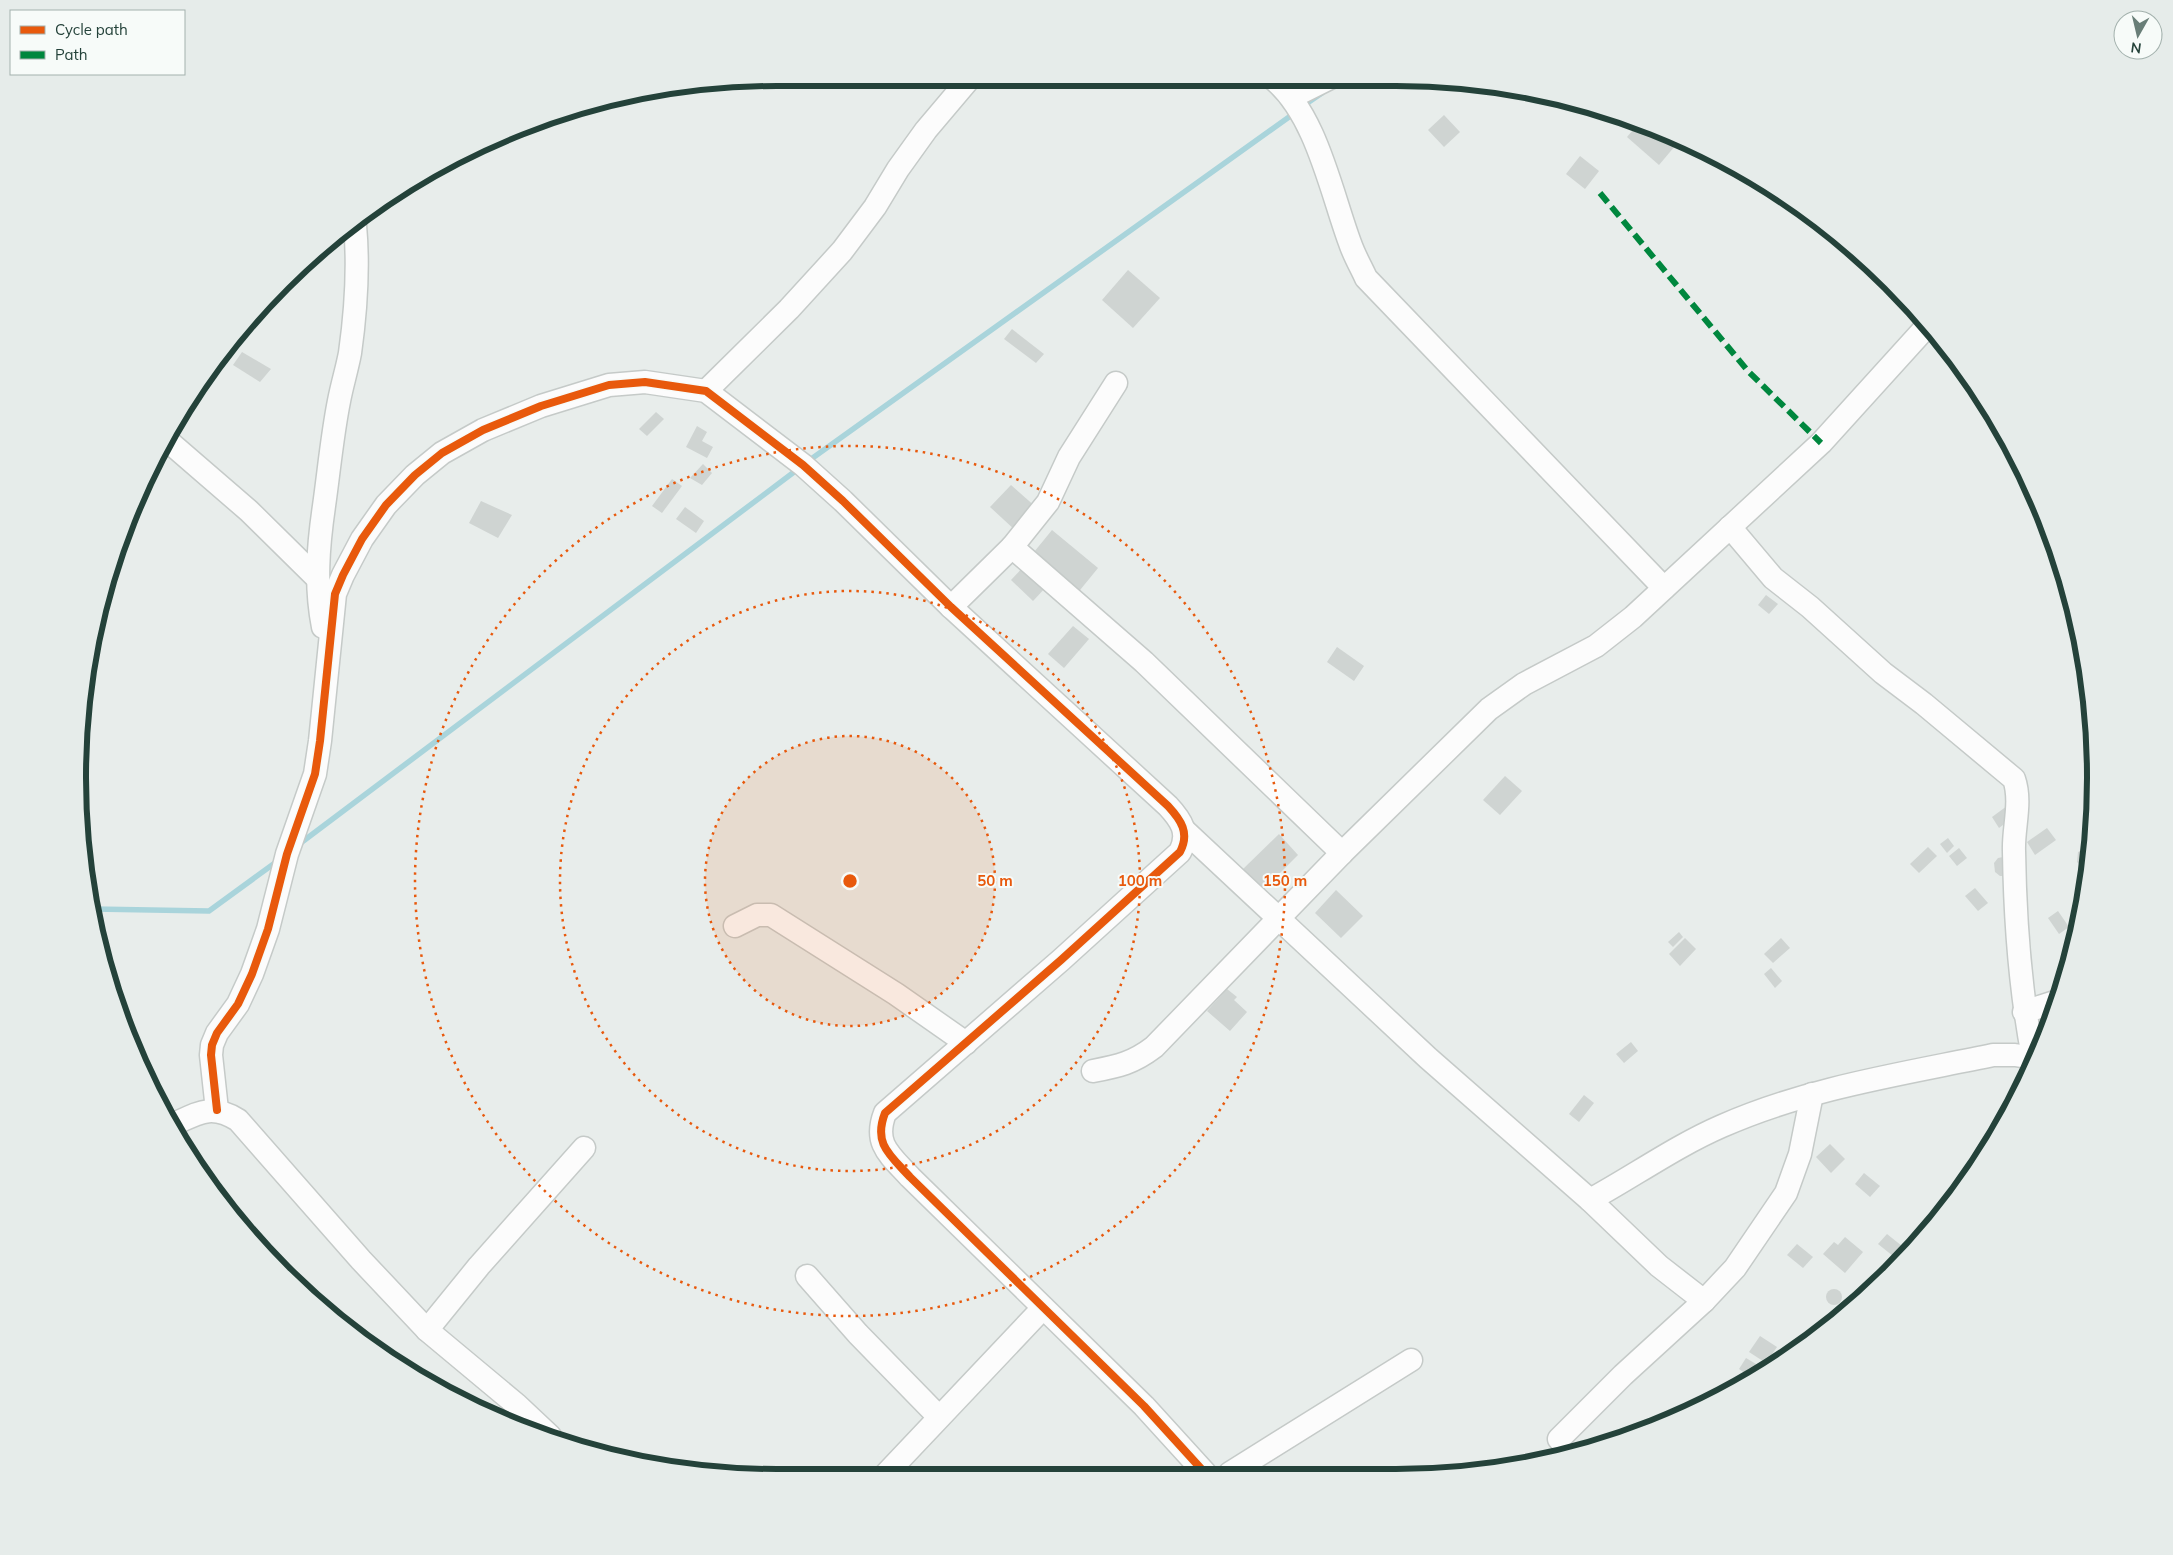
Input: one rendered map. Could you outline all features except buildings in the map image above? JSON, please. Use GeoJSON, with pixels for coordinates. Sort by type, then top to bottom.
{"type":"FeatureCollection","features":[{"type":"Feature","properties":{"kind":"street"},"geometry":{"type":"LineString","coordinates":[[706,391],[789,309],[842,251],[926,130],[963,86]]}},
{"type":"Feature","properties":{"kind":"street"},"geometry":{"type":"LineString","coordinates":[[1280,86],[1292,97],[1320,156],[1350,244],[1366,278],[1664,588]]}},
{"type":"Feature","properties":{"kind":"street"},"geometry":{"type":"LineString","coordinates":[[1292,97],[1314,86]]}},
{"type":"Feature","properties":{"kind":"street"},"geometry":{"type":"LineString","coordinates":[[329,654],[320,610],[317,578],[319,535],[339,401],[350,355],[356,307],[358,260],[355,230]]}},
{"type":"Feature","properties":{"kind":"street"},"geometry":{"type":"LineString","coordinates":[[1093,1071],[1125,1065],[1154,1047],[1342,853],[1489,709],[1524,684],[1596,646],[1628,622],[1820,443],[1922,331]]}},
{"type":"Feature","properties":{"kind":"street"},"geometry":{"type":"LineString","coordinates":[[217,1110],[211,1055],[212,1045],[217,1033],[238,1004],[252,974],[268,929],[287,854],[315,774],[335,594],[362,539],[386,505],[415,475],[442,453],[482,430],[541,406],[609,385],[645,382],[706,391],[816,477],[952,607],[1168,806],[1177,816],[1185,831],[1428,1058],[1590,1200],[1659,1266],[1704,1301]]}},
{"type":"Feature","properties":{"kind":"street"},"geometry":{"type":"LineString","coordinates":[[952,607],[1012,547],[1048,502],[1069,457],[1116,383]]}},
{"type":"Feature","properties":{"kind":"street"},"geometry":{"type":"LineString","coordinates":[[173,444],[249,511],[317,578]]}},
{"type":"Feature","properties":{"kind":"street"},"geometry":{"type":"LineString","coordinates":[[1730,527],[1773,578],[1810,607],[1883,673],[2007,771],[2014,779],[2017,803],[2014,851],[2016,927],[2024,1012],[2031,1048]]}},
{"type":"Feature","properties":{"kind":"street"},"geometry":{"type":"LineString","coordinates":[[1012,547],[1144,662],[1342,853]]}},
{"type":"Feature","properties":{"kind":"street"},"geometry":{"type":"LineString","coordinates":[[1185,831],[1184,843],[1180,852],[885,1113],[881,1124],[880,1137],[884,1148],[890,1155],[1042,1308],[1144,1406],[1202,1469]]}},
{"type":"Feature","properties":{"kind":"street"},"geometry":{"type":"LineString","coordinates":[[735,926],[757,914],[771,915],[896,994],[966,1043]]}},
{"type":"Feature","properties":{"kind":"street"},"geometry":{"type":"LineString","coordinates":[[2024,1012],[2048,1004]]}},
{"type":"Feature","properties":{"kind":"street"},"geometry":{"type":"LineString","coordinates":[[1590,1200],[1679,1148],[1723,1126],[1812,1094],[1993,1055],[2027,1058]]}},
{"type":"Feature","properties":{"kind":"street"},"geometry":{"type":"LineString","coordinates":[[1559,1439],[1622,1375],[1704,1301],[1735,1268],[1786,1193],[1800,1154],[1812,1094]]}},
{"type":"Feature","properties":{"kind":"street"},"geometry":{"type":"LineString","coordinates":[[178,1122],[193,1115],[217,1110],[238,1120],[355,1253],[427,1330],[539,1426]]}},
{"type":"Feature","properties":{"kind":"street"},"geometry":{"type":"LineString","coordinates":[[427,1330],[479,1266],[584,1148]]}},
{"type":"Feature","properties":{"kind":"street"},"geometry":{"type":"LineString","coordinates":[[807,1276],[858,1334],[939,1417]]}},
{"type":"Feature","properties":{"kind":"street"},"geometry":{"type":"LineString","coordinates":[[891,1469],[1042,1308]]}},
{"type":"Feature","properties":{"kind":"street"},"geometry":{"type":"LineString","coordinates":[[1236,1469],[1411,1360]]}},
{"type":"Feature","properties":{"kind":"waterway"},"geometry":{"type":"LineString","coordinates":[[1303,106],[1322,93]]}},
{"type":"Feature","properties":{"kind":"waterway"},"geometry":{"type":"LineString","coordinates":[[807,462],[1296,112]]}},
{"type":"Feature","properties":{"kind":"waterway"},"geometry":{"type":"LineString","coordinates":[[298,845],[798,469]]}},
{"type":"Feature","properties":{"kind":"waterway"},"geometry":{"type":"LineString","coordinates":[[99,909],[209,911],[279,860]]}},
{"type":"Feature","properties":{"kind":"marked path"},"geometry":{"type":"LineString","coordinates":[[1600,193],[1748,371],[1821,443]]}},
{"type":"Feature","properties":{"kind":"cycle path"},"geometry":{"type":"LineString","coordinates":[[217,1110],[211,1055],[212,1045],[217,1033],[238,1004],[252,974],[268,929],[287,854],[315,774],[335,594],[362,539],[386,505],[415,475],[442,453],[483,430],[541,406],[609,385],[645,382],[706,391],[803,465],[843,501],[951,607],[1168,806],[1177,816],[1183,827],[1184,839],[1180,852],[1061,960],[885,1113],[881,1133],[882,1141],[890,1155],[910,1177],[1144,1406],[1201,1469]]}}]}
